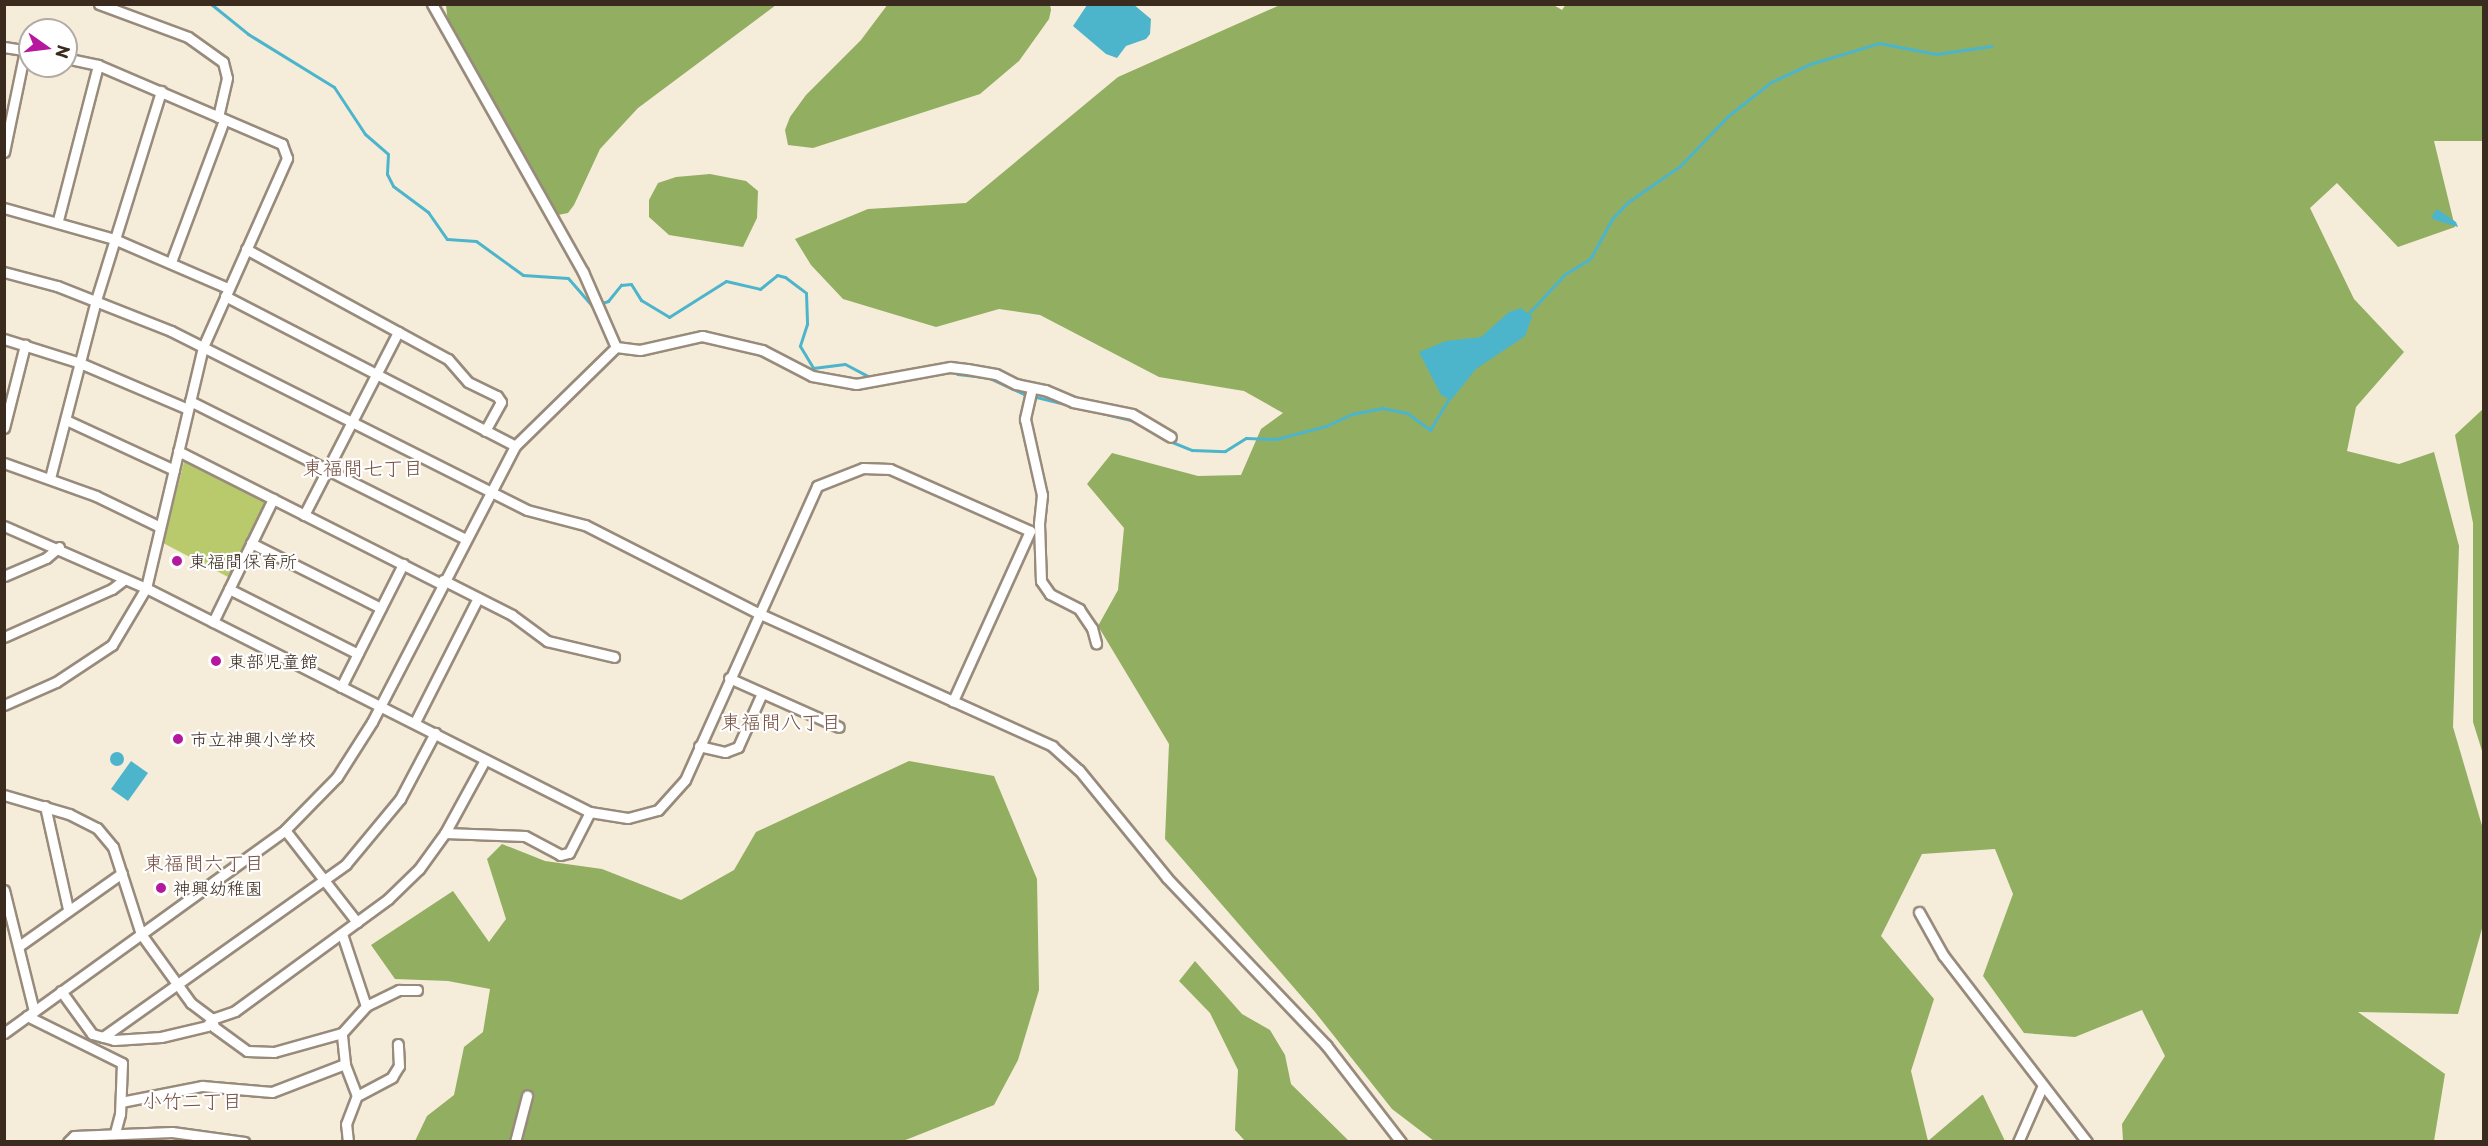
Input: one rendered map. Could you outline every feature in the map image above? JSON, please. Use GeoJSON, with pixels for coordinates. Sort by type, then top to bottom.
{"type":"FeatureCollection","features":[{"type":"Feature","properties":{"kind":"street"},"geometry":{"type":"LineString","coordinates":[[99,4],[188,37],[223,62],[227,78],[221,118],[171,262]]}},
{"type":"Feature","properties":{"kind":"street"},"geometry":{"type":"LineString","coordinates":[[432,4],[583,272],[616,347]]}},
{"type":"Feature","properties":{"kind":"street"},"geometry":{"type":"LineString","coordinates":[[4,705],[56,682],[112,645],[146,588],[203,346],[287,152],[282,144],[98,64],[78,60]]}},
{"type":"Feature","properties":{"kind":"street"},"geometry":{"type":"LineString","coordinates":[[58,220],[98,64]]}},
{"type":"Feature","properties":{"kind":"street"},"geometry":{"type":"LineString","coordinates":[[4,152],[21,78]]}},
{"type":"Feature","properties":{"kind":"street"},"geometry":{"type":"LineString","coordinates":[[51,478],[96,300],[161,91]]}},
{"type":"Feature","properties":{"kind":"street"},"geometry":{"type":"LineString","coordinates":[[4,208],[58,220],[171,262],[514,446]]}},
{"type":"Feature","properties":{"kind":"street"},"geometry":{"type":"LineString","coordinates":[[246,249],[448,359],[468,382],[497,396],[501,402],[485,431]]}},
{"type":"Feature","properties":{"kind":"street"},"geometry":{"type":"LineString","coordinates":[[4,272],[96,300],[203,346],[527,510],[573,520],[601,532],[758,613],[953,701],[1065,755],[1167,878],[1326,1045],[1401,1142]]}},
{"type":"Feature","properties":{"kind":"street"},"geometry":{"type":"LineString","coordinates":[[304,514],[398,332]]}},
{"type":"Feature","properties":{"kind":"street"},"geometry":{"type":"LineString","coordinates":[[616,347],[640,350],[702,336],[762,350],[812,376],[856,384],[950,367],[996,374],[1032,388],[1132,414],[1171,437]]}},
{"type":"Feature","properties":{"kind":"street"},"geometry":{"type":"LineString","coordinates":[[4,339],[80,363],[189,405],[464,538]]}},
{"type":"Feature","properties":{"kind":"street"},"geometry":{"type":"LineString","coordinates":[[4,428],[25,345]]}},
{"type":"Feature","properties":{"kind":"street"},"geometry":{"type":"LineString","coordinates":[[4,1033],[285,830],[337,777],[380,705],[488,491],[514,446],[616,347]]}},
{"type":"Feature","properties":{"kind":"street"},"geometry":{"type":"LineString","coordinates":[[1032,388],[1025,419],[1042,495],[1039,524],[1044,589],[1079,609],[1092,628],[1096,643]]}},
{"type":"Feature","properties":{"kind":"street"},"geometry":{"type":"LineString","coordinates":[[66,420],[174,470]]}},
{"type":"Feature","properties":{"kind":"street"},"geometry":{"type":"LineString","coordinates":[[178,451],[403,564],[512,615],[548,640],[614,657]]}},
{"type":"Feature","properties":{"kind":"street"},"geometry":{"type":"LineString","coordinates":[[4,463],[51,478],[160,527]]}},
{"type":"Feature","properties":{"kind":"street"},"geometry":{"type":"LineString","coordinates":[[4,526],[59,548],[146,588],[590,812],[628,818],[658,810],[685,780],[758,613],[817,486],[863,468],[890,469],[1030,531]]}},
{"type":"Feature","properties":{"kind":"street"},"geometry":{"type":"LineString","coordinates":[[213,622],[273,499]]}},
{"type":"Feature","properties":{"kind":"street"},"geometry":{"type":"LineString","coordinates":[[953,701],[1030,531],[1039,524]]}},
{"type":"Feature","properties":{"kind":"street"},"geometry":{"type":"LineString","coordinates":[[251,543],[381,608]]}},
{"type":"Feature","properties":{"kind":"street"},"geometry":{"type":"LineString","coordinates":[[4,576],[46,558],[59,548]]}},
{"type":"Feature","properties":{"kind":"street"},"geometry":{"type":"LineString","coordinates":[[341,687],[403,564]]}},
{"type":"Feature","properties":{"kind":"street"},"geometry":{"type":"LineString","coordinates":[[4,637],[112,589],[125,579]]}},
{"type":"Feature","properties":{"kind":"street"},"geometry":{"type":"LineString","coordinates":[[229,589],[358,654]]}},
{"type":"Feature","properties":{"kind":"street"},"geometry":{"type":"LineString","coordinates":[[415,723],[478,598]]}},
{"type":"Feature","properties":{"kind":"street"},"geometry":{"type":"LineString","coordinates":[[729,678],[839,727]]}},
{"type":"Feature","properties":{"kind":"street"},"geometry":{"type":"LineString","coordinates":[[699,746],[725,752],[738,747],[762,693]]}},
{"type":"Feature","properties":{"kind":"street"},"geometry":{"type":"LineString","coordinates":[[103,1037],[346,864],[373,836],[400,799],[435,733]]}},
{"type":"Feature","properties":{"kind":"street"},"geometry":{"type":"LineString","coordinates":[[61,992],[92,1034],[114,1040],[161,1037],[207,1026],[212,1019],[235,1011],[342,934],[419,869],[445,833],[485,760]]}},
{"type":"Feature","properties":{"kind":"street"},"geometry":{"type":"LineString","coordinates":[[4,795],[45,807],[97,828],[113,847],[141,934],[190,1003],[212,1019],[214,1027],[247,1051],[259,1053],[342,1033],[366,1006],[399,990],[417,990]]}},
{"type":"Feature","properties":{"kind":"street"},"geometry":{"type":"LineString","coordinates":[[45,807],[68,909]]}},
{"type":"Feature","properties":{"kind":"street"},"geometry":{"type":"LineString","coordinates":[[445,833],[525,836],[560,855],[569,853],[590,812]]}},
{"type":"Feature","properties":{"kind":"street"},"geometry":{"type":"LineString","coordinates":[[285,830],[357,922]]}},
{"type":"Feature","properties":{"kind":"street"},"geometry":{"type":"LineString","coordinates":[[19,946],[68,909],[122,873]]}},
{"type":"Feature","properties":{"kind":"street"},"geometry":{"type":"LineString","coordinates":[[4,890],[19,946],[31,1014]]}},
{"type":"Feature","properties":{"kind":"street"},"geometry":{"type":"LineString","coordinates":[[1919,912],[1943,955],[2087,1142]]}},
{"type":"Feature","properties":{"kind":"street"},"geometry":{"type":"LineString","coordinates":[[342,934],[366,1006]]}},
{"type":"Feature","properties":{"kind":"street"},"geometry":{"type":"LineString","coordinates":[[31,1014],[122,1063],[121,1102],[115,1133]]}},
{"type":"Feature","properties":{"kind":"street"},"geometry":{"type":"LineString","coordinates":[[342,1033],[345,1064],[357,1096],[344,1133],[348,1142]]}},
{"type":"Feature","properties":{"kind":"street"},"geometry":{"type":"LineString","coordinates":[[357,1096],[392,1077],[399,1066],[398,1044]]}},
{"type":"Feature","properties":{"kind":"street"},"geometry":{"type":"LineString","coordinates":[[121,1102],[202,1086],[272,1092],[345,1064]]}},
{"type":"Feature","properties":{"kind":"street"},"geometry":{"type":"LineString","coordinates":[[2018,1142],[2043,1084]]}},
{"type":"Feature","properties":{"kind":"street"},"geometry":{"type":"LineString","coordinates":[[514,1142],[528,1096]]}},
{"type":"Feature","properties":{"kind":"street"},"geometry":{"type":"LineString","coordinates":[[68,1142],[74,1136],[172,1131],[244,1142]]}},
{"type":"Feature","properties":{"kind":"green space"},"geometry":{"type":"Polygon","coordinates":[[[888,4],[1050,4],[1051,10],[1049,19],[1019,61],[980,94],[813,148],[788,145],[785,130],[790,117],[806,95],[861,40],[888,4]]]}},
{"type":"Feature","properties":{"kind":"green space"},"geometry":{"type":"Polygon","coordinates":[[[1552,4],[1562,10],[1566,4],[2483,5],[2483,141],[2434,141],[2455,227],[2398,247],[2337,183],[2310,208],[2354,299],[2404,352],[2356,407],[2347,451],[2399,464],[2434,452],[2459,546],[2453,727],[2483,829],[2483,925],[2458,1014],[2358,1012],[2445,1074],[2434,1141],[2123,1141],[2122,1124],[2165,1056],[2142,1010],[2075,1037],[2024,1033],[1983,976],[2013,894],[1995,849],[1922,854],[1881,936],[1934,999],[1911,1071],[1928,1141],[1434,1141],[1392,1109],[1315,1012],[1165,839],[1169,744],[1098,626],[1118,590],[1124,528],[1087,484],[1112,453],[1198,476],[1241,475],[1261,429],[1283,413],[1244,391],[1159,377],[1040,315],[999,309],[936,327],[843,299],[811,265],[795,239],[868,209],[966,203],[1118,77],[1280,5],[1552,4]]]}},
{"type":"Feature","properties":{"kind":"green space"},"geometry":{"type":"Polygon","coordinates":[[[446,5],[776,5],[638,108],[600,149],[568,213],[553,216],[509,155],[467,72],[448,23],[446,5]]]}},
{"type":"Feature","properties":{"kind":"green space"},"geometry":{"type":"Polygon","coordinates":[[[710,174],[746,181],[758,191],[757,218],[743,247],[669,235],[649,217],[649,200],[658,183],[676,177],[710,174]]]}},
{"type":"Feature","properties":{"kind":"green space"},"geometry":{"type":"Polygon","coordinates":[[[2483,409],[2483,754],[2473,722],[2473,523],[2455,435],[2483,409]]]}},
{"type":"Feature","properties":{"kind":"green space"},"geometry":{"type":"Polygon","coordinates":[[[187,460],[265,500],[266,506],[230,578],[163,543],[184,462],[187,460]]]}},
{"type":"Feature","properties":{"kind":"green space"},"geometry":{"type":"Polygon","coordinates":[[[909,761],[994,776],[1037,879],[1039,990],[1018,1060],[994,1105],[903,1141],[415,1141],[427,1116],[454,1095],[464,1047],[483,1032],[490,989],[448,981],[395,979],[371,945],[453,891],[489,942],[506,919],[487,859],[502,844],[545,861],[602,869],[681,900],[734,870],[756,832],[909,761]]]}},
{"type":"Feature","properties":{"kind":"green space"},"geometry":{"type":"Polygon","coordinates":[[[1195,961],[1242,1014],[1270,1030],[1285,1055],[1291,1084],[1349,1141],[1245,1141],[1235,1130],[1238,1070],[1210,1013],[1179,981],[1195,961]]]}},
{"type":"Feature","properties":{"kind":"green space"},"geometry":{"type":"Polygon","coordinates":[[[1982,1095],[2005,1141],[1928,1141],[1982,1095]]]}},
{"type":"Feature","properties":{"kind":"water"},"geometry":{"type":"Polygon","coordinates":[[[1133,4],[1151,19],[1150,34],[1146,39],[1126,46],[1117,58],[1106,54],[1073,26],[1087,5],[1133,4]]]}},
{"type":"Feature","properties":{"kind":"water"},"geometry":{"type":"Polygon","coordinates":[[[2437,209],[2456,222],[2458,227],[2431,217],[2437,209]]]}},
{"type":"Feature","properties":{"kind":"water"},"geometry":{"type":"Polygon","coordinates":[[[1521,308],[1532,317],[1525,336],[1476,369],[1451,400],[1441,395],[1419,352],[1446,341],[1481,337],[1509,312],[1521,308]]]}},
{"type":"Feature","properties":{"kind":"water"},"geometry":{"type":"Polygon","coordinates":[[[117,752],[122,754],[124,759],[122,764],[117,766],[112,764],[110,759],[112,754],[117,752]]]}},
{"type":"Feature","properties":{"kind":"water"},"geometry":{"type":"Polygon","coordinates":[[[131,761],[148,773],[128,801],[111,789],[131,761]]]}},
{"type":"Feature","properties":{"kind":"waterway"},"geometry":{"type":"LineString","coordinates":[[211,4],[248,34],[334,87],[365,134],[388,154],[387,174],[393,186],[428,212],[447,239],[476,241],[523,275],[568,278],[592,306],[608,301],[621,285],[631,284],[641,300],[669,317],[726,281],[760,289],[777,275],[785,277],[806,293],[807,324],[800,346],[813,368],[845,364],[869,377],[932,366]]}},
{"type":"Feature","properties":{"kind":"waterway"},"geometry":{"type":"LineString","coordinates":[[1526,316],[1565,274],[1590,259],[1612,219],[1628,202],[1680,166],[1728,116],[1771,82],[1810,64],[1879,43],[1936,54],[1991,46]]}},
{"type":"Feature","properties":{"kind":"waterway"},"geometry":{"type":"LineString","coordinates":[[957,374],[987,377],[1024,394],[1138,422]]}},
{"type":"Feature","properties":{"kind":"waterway"},"geometry":{"type":"LineString","coordinates":[[1167,440],[1192,450],[1225,451],[1246,438],[1276,439],[1326,426],[1352,414],[1382,408],[1407,413],[1430,430],[1450,397]]}},
{"type":"Feature","properties":{"kind":"place","name":"東福間保育所"},"geometry":{"type":"Point","coordinates":[177,561]}},
{"type":"Feature","properties":{"kind":"place","name":"東部児童館"},"geometry":{"type":"Point","coordinates":[216,661]}},
{"type":"Feature","properties":{"kind":"place","name":"市立神興小学校"},"geometry":{"type":"Point","coordinates":[178,739]}},
{"type":"Feature","properties":{"kind":"place","name":"神興幼稚園"},"geometry":{"type":"Point","coordinates":[161,888]}},
{"type":"Feature","properties":{"kind":"district","name":"東福間七丁目"},"geometry":{"type":"Point","coordinates":[363,467]}},
{"type":"Feature","properties":{"kind":"district","name":"東福間八丁目"},"geometry":{"type":"Point","coordinates":[781,721]}},
{"type":"Feature","properties":{"kind":"district","name":"東福間六丁目"},"geometry":{"type":"Point","coordinates":[204,862]}},
{"type":"Feature","properties":{"kind":"district","name":"小竹二丁目"},"geometry":{"type":"Point","coordinates":[192,1100]}}]}
